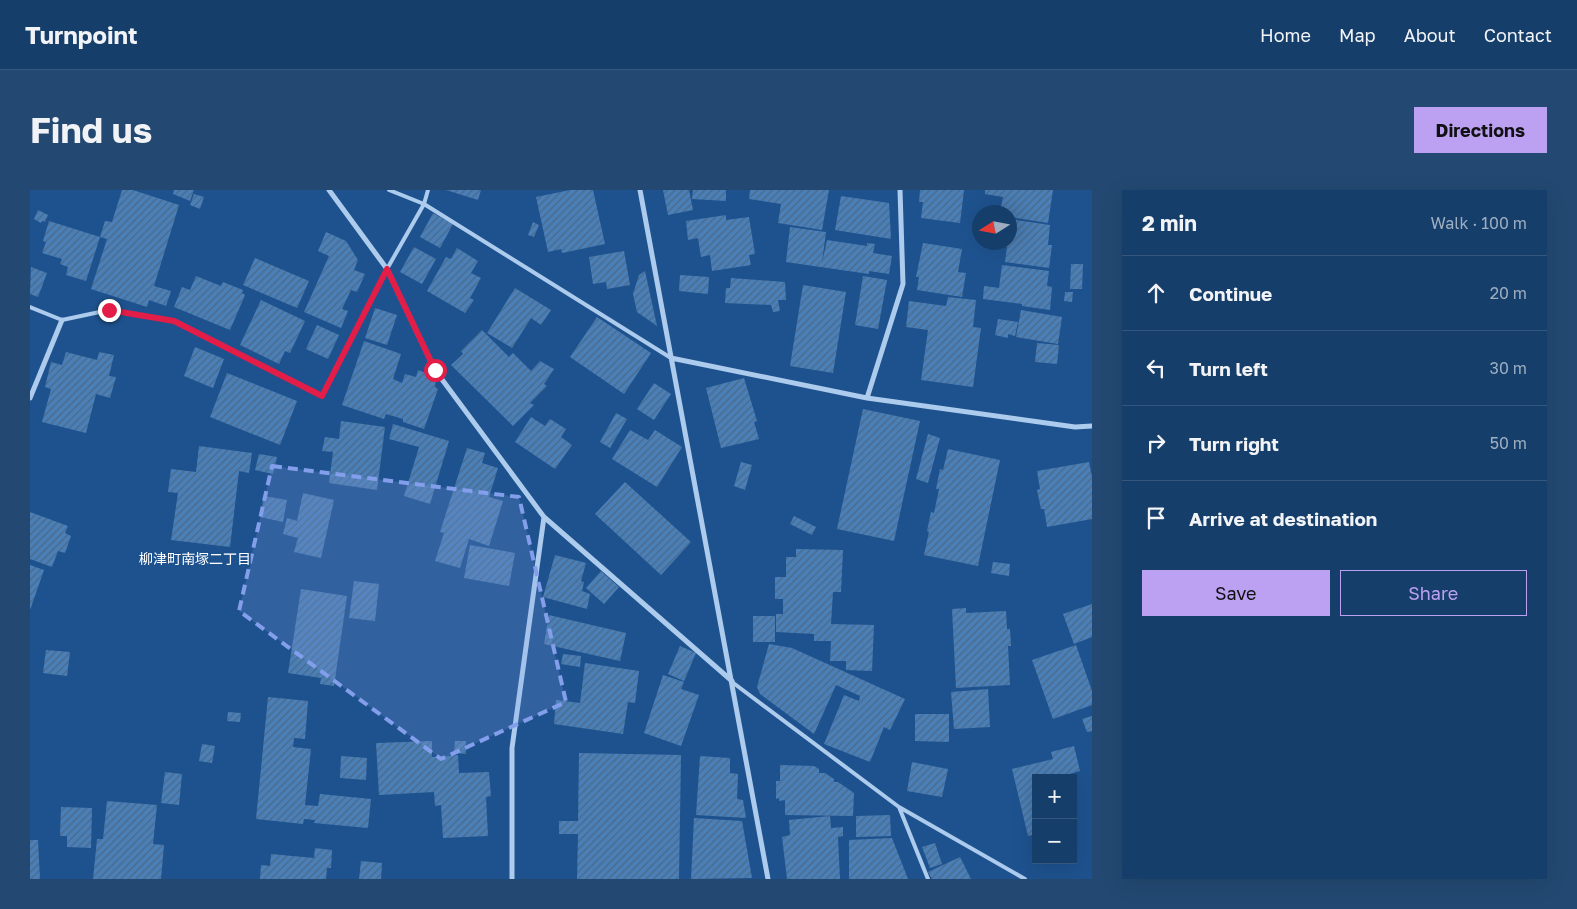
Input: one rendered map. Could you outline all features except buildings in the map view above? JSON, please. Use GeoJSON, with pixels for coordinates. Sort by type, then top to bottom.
{"type":"FeatureCollection","features":[{"type":"Feature","properties":{"kind":"street"},"geometry":{"type":"LineString","coordinates":[[329,190],[387,269],[435,370],[544,517],[732,682]]}},
{"type":"Feature","properties":{"kind":"street"},"geometry":{"type":"LineString","coordinates":[[640,190],[768,879]]}},
{"type":"Feature","properties":{"kind":"street"},"geometry":{"type":"LineString","coordinates":[[867,398],[903,284],[900,190]]}},
{"type":"Feature","properties":{"kind":"street"},"geometry":{"type":"LineString","coordinates":[[30,398],[62,320]]}},
{"type":"Feature","properties":{"kind":"street"},"geometry":{"type":"LineString","coordinates":[[671,358],[867,398],[1075,427],[1092,426]]}},
{"type":"Feature","properties":{"kind":"street"},"geometry":{"type":"LineString","coordinates":[[512,879],[512,748],[544,517]]}},
{"type":"Feature","properties":{"kind":"lane"},"geometry":{"type":"LineString","coordinates":[[389,190],[424,204],[671,358]]}},
{"type":"Feature","properties":{"kind":"lane"},"geometry":{"type":"LineString","coordinates":[[30,308],[62,320],[109,310],[174,321],[322,396],[387,269],[424,204],[428,190]]}},
{"type":"Feature","properties":{"kind":"lane"},"geometry":{"type":"LineString","coordinates":[[732,682],[900,807],[1025,879]]}},
{"type":"Feature","properties":{"kind":"lane"},"geometry":{"type":"LineString","coordinates":[[900,807],[928,879]]}},
{"type":"Feature","properties":{"kind":"highlighted area"},"geometry":{"type":"Polygon","coordinates":[[[272,466],[519,497],[566,702],[441,759],[239,611],[272,466]]]}},
{"type":"Feature","properties":{"kind":"district","name":"柳津町南塚二丁目"},"geometry":{"type":"Point","coordinates":[195,559]}},
{"type":"Feature","properties":{"kind":"route"},"geometry":{"type":"LineString","coordinates":[[109,310],[174,321],[322,396],[387,269],[435,370]]}}]}
